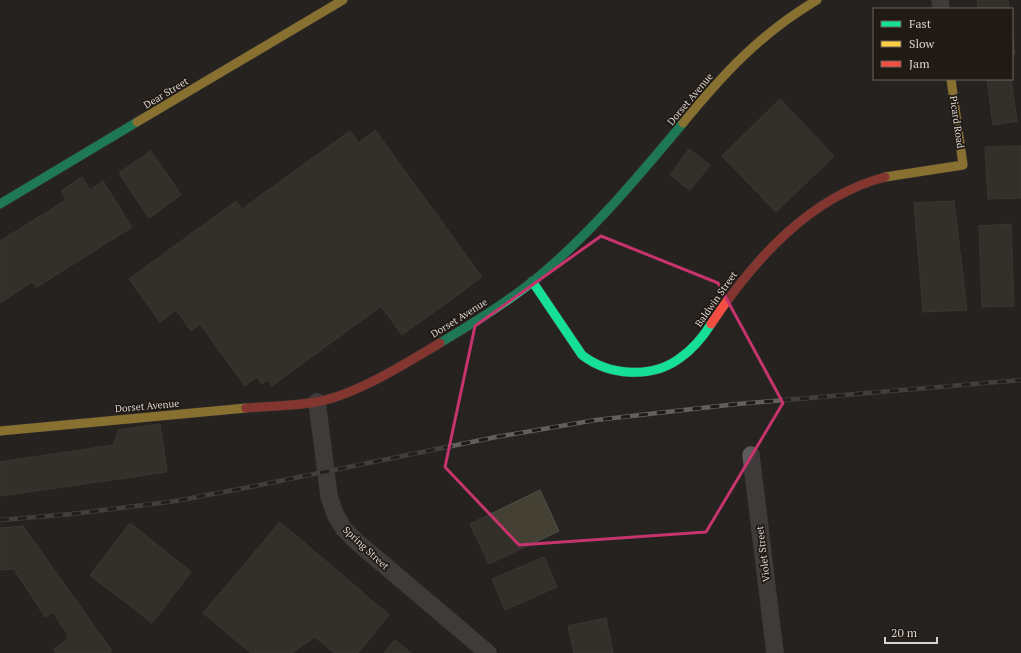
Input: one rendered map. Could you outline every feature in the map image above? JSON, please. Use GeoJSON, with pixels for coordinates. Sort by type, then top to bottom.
{"type":"FeatureCollection","features":[{"type":"Feature","properties":{"kind":"street","name":"Dear Street"},"geometry":{"type":"LineString","coordinates":[[0,204],[343,0]]}},
{"type":"Feature","properties":{"kind":"street","name":"Dorset Avenue"},"geometry":{"type":"LineString","coordinates":[[0,431],[316,402],[346,394],[376,379],[468,326],[532,282],[592,227],[655,158],[729,68],[752,45],[778,24],[817,0]]}},
{"type":"Feature","properties":{"kind":"street","name":"Picard Road"},"geometry":{"type":"LineString","coordinates":[[951,80],[963,165]]}},
{"type":"Feature","properties":{"kind":"street","name":"Baldwin Street"},"geometry":{"type":"LineString","coordinates":[[532,282],[582,355],[590,362],[600,368],[618,372],[645,372],[663,367],[681,359],[697,344],[711,327],[728,299],[764,255],[785,235],[831,201],[853,188],[880,178],[901,173],[963,165]]}},
{"type":"Feature","properties":{"kind":"street","name":"Spring Street"},"geometry":{"type":"LineString","coordinates":[[316,402],[329,496],[334,514],[344,529],[357,542],[488,653]]}},
{"type":"Feature","properties":{"kind":"street","name":"Violet Street"},"geometry":{"type":"LineString","coordinates":[[751,455],[775,653]]}},
{"type":"Feature","properties":{"kind":"highlighted area"},"geometry":{"type":"Polygon","coordinates":[[[601,236],[718,283],[783,403],[706,532],[519,545],[445,467],[475,326],[601,236]]]}},
{"type":"Feature","properties":{"kind":"building"},"geometry":{"type":"Polygon","coordinates":[[[977,0],[1008,0],[1009,8],[978,8],[977,0]]]}},
{"type":"Feature","properties":{"kind":"building"},"geometry":{"type":"Polygon","coordinates":[[[1013,38],[1015,54],[1013,54],[1013,38]]]}},
{"type":"Feature","properties":{"kind":"building"},"geometry":{"type":"Polygon","coordinates":[[[987,80],[1011,80],[1017,121],[993,125],[987,80]]]}},
{"type":"Feature","properties":{"kind":"building"},"geometry":{"type":"Polygon","coordinates":[[[780,99],[834,156],[776,212],[722,156],[780,99]]]}},
{"type":"Feature","properties":{"kind":"building"},"geometry":{"type":"Polygon","coordinates":[[[375,130],[482,277],[402,335],[381,306],[272,386],[267,380],[262,384],[257,377],[245,386],[200,324],[191,331],[176,310],[160,322],[129,279],[236,201],[242,209],[350,131],[359,143],[375,130]]]}},
{"type":"Feature","properties":{"kind":"building"},"geometry":{"type":"Polygon","coordinates":[[[1021,146],[1021,198],[988,199],[985,147],[1021,146]]]}},
{"type":"Feature","properties":{"kind":"building"},"geometry":{"type":"Polygon","coordinates":[[[689,149],[710,165],[690,190],[670,175],[689,149]]]}},
{"type":"Feature","properties":{"kind":"building"},"geometry":{"type":"Polygon","coordinates":[[[151,151],[181,195],[149,218],[119,173],[151,151]]]}},
{"type":"Feature","properties":{"kind":"building"},"geometry":{"type":"Polygon","coordinates":[[[82,177],[90,190],[103,181],[132,227],[37,287],[32,282],[0,303],[0,241],[66,200],[61,191],[82,177]]]}},
{"type":"Feature","properties":{"kind":"building"},"geometry":{"type":"Polygon","coordinates":[[[954,201],[967,310],[923,312],[914,203],[954,201]]]}},
{"type":"Feature","properties":{"kind":"building"},"geometry":{"type":"Polygon","coordinates":[[[1011,224],[1014,306],[982,307],[979,226],[1011,224]]]}},
{"type":"Feature","properties":{"kind":"building"},"geometry":{"type":"Polygon","coordinates":[[[160,424],[167,472],[0,496],[0,462],[114,445],[118,430],[160,424]]]}},
{"type":"Feature","properties":{"kind":"building"},"geometry":{"type":"Polygon","coordinates":[[[540,490],[559,531],[489,564],[470,524],[540,490]]]}},
{"type":"Feature","properties":{"kind":"building"},"geometry":{"type":"Polygon","coordinates":[[[280,522],[389,615],[358,653],[334,653],[315,637],[292,653],[251,653],[203,613],[280,522]]]}},
{"type":"Feature","properties":{"kind":"building"},"geometry":{"type":"Polygon","coordinates":[[[130,523],[191,572],[152,623],[90,575],[130,523]]]}},
{"type":"Feature","properties":{"kind":"building"},"geometry":{"type":"Polygon","coordinates":[[[23,526],[112,651],[110,653],[56,653],[54,649],[68,639],[67,634],[53,612],[45,617],[14,569],[0,570],[0,528],[23,526]]]}},
{"type":"Feature","properties":{"kind":"building"},"geometry":{"type":"Polygon","coordinates":[[[544,557],[557,587],[505,610],[492,579],[544,557]]]}},
{"type":"Feature","properties":{"kind":"building"},"geometry":{"type":"Polygon","coordinates":[[[606,618],[613,653],[574,653],[568,626],[606,618]]]}},
{"type":"Feature","properties":{"kind":"building"},"geometry":{"type":"Polygon","coordinates":[[[395,640],[411,653],[384,653],[395,640]]]}},
{"type":"Feature","properties":{"kind":"railway"},"geometry":{"type":"LineString","coordinates":[[0,520],[72,514],[176,501],[496,437],[596,420],[737,404],[1021,380]]}},
{"type":"Feature","properties":{"kind":"traffic: fast"},"geometry":{"type":"LineString","coordinates":[[0,204],[137,122]]}},
{"type":"Feature","properties":{"kind":"traffic: fast"},"geometry":{"type":"LineString","coordinates":[[440,343],[510,299],[573,246],[648,165],[683,123]]}},
{"type":"Feature","properties":{"kind":"traffic: fast"},"geometry":{"type":"LineString","coordinates":[[532,281],[582,355],[593,362],[617,371],[644,372],[669,365],[693,347],[711,324]]}},
{"type":"Feature","properties":{"kind":"traffic: slow"},"geometry":{"type":"LineString","coordinates":[[137,122],[343,0]]}},
{"type":"Feature","properties":{"kind":"traffic: slow"},"geometry":{"type":"LineString","coordinates":[[683,123],[728,71],[760,41],[817,0]]}},
{"type":"Feature","properties":{"kind":"traffic: slow"},"geometry":{"type":"LineString","coordinates":[[885,177],[963,165],[951,80]]}},
{"type":"Feature","properties":{"kind":"traffic: slow"},"geometry":{"type":"LineString","coordinates":[[0,431],[246,408]]}},
{"type":"Feature","properties":{"kind":"traffic: jam"},"geometry":{"type":"LineString","coordinates":[[711,324],[745,277],[785,234],[832,200],[857,186],[885,177]]}},
{"type":"Feature","properties":{"kind":"traffic: jam"},"geometry":{"type":"LineString","coordinates":[[246,408],[316,402],[347,393],[396,369],[440,343]]}}]}
